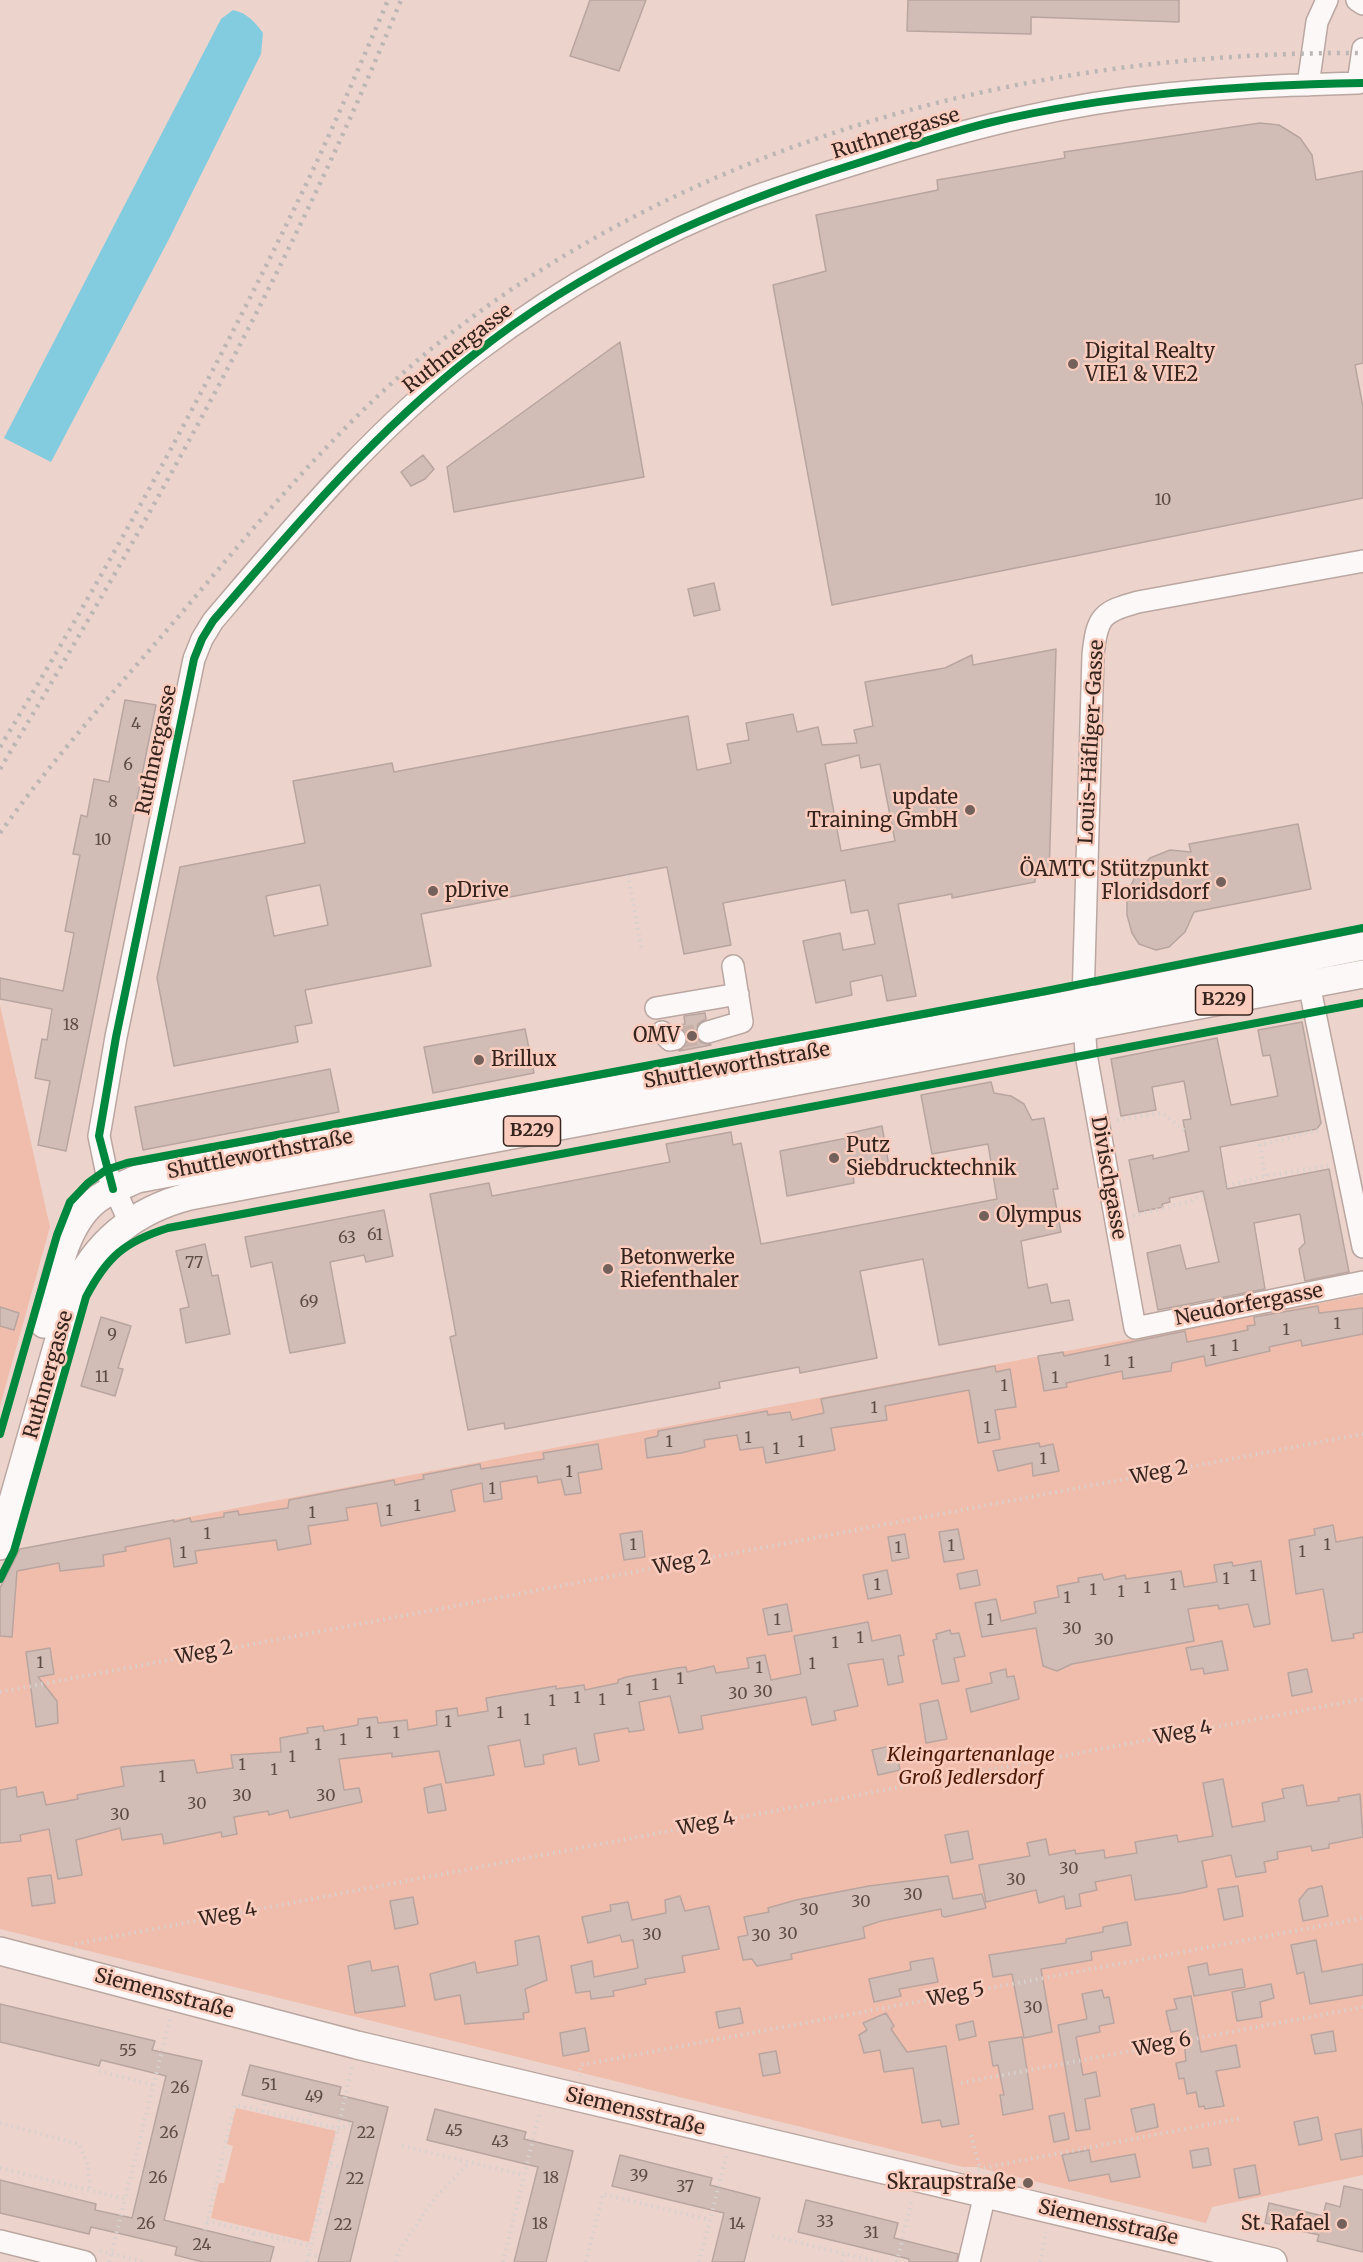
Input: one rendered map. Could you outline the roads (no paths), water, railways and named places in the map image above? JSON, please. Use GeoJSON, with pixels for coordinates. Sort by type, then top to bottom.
{"type":"FeatureCollection","features":[{"type":"Feature","properties":{"kind":"main road","name":"Shuttleworthstraße"},"geometry":{"type":"LineString","coordinates":[[129,1221],[152,1208],[190,1196],[1084,1015],[1363,946]]}},
{"type":"Feature","properties":{"kind":"main road","name":"Shuttleworthstraße"},"geometry":{"type":"LineString","coordinates":[[113,1189],[147,1176],[206,1164],[1084,1015],[1309,984],[1363,974]]}},
{"type":"Feature","properties":{"kind":"main road","name":"Ruthnergasse"},"geometry":{"type":"LineString","coordinates":[[0,1478],[70,1237],[83,1214],[99,1198],[113,1189]]}},
{"type":"Feature","properties":{"kind":"main road","name":"Ruthnergasse"},"geometry":{"type":"LineString","coordinates":[[0,1546],[72,1294],[91,1259],[129,1221]]}},
{"type":"Feature","properties":{"kind":"main road","name":"Siemensstraße"},"geometry":{"type":"LineString","coordinates":[[0,1951],[357,2045],[731,2136],[1273,2262]]}},
{"type":"Feature","properties":{"kind":"street"},"geometry":{"type":"LineString","coordinates":[[1308,85],[1317,22],[1327,0]]}},
{"type":"Feature","properties":{"kind":"street"},"geometry":{"type":"LineString","coordinates":[[1357,0],[1363,4]]}},
{"type":"Feature","properties":{"kind":"street","name":"Ruthnergasse"},"geometry":{"type":"LineString","coordinates":[[129,1221],[113,1189],[99,1136],[116,1037],[194,659],[202,639],[221,612],[338,479],[388,428],[474,354],[583,279],[637,249],[750,199],[986,124],[1165,94],[1358,83],[1363,49]]}},
{"type":"Feature","properties":{"kind":"street","name":"Louis-Häfliger-Gasse"},"geometry":{"type":"LineString","coordinates":[[1084,1015],[1093,655],[1095,635],[1102,617],[1117,608],[1138,602],[1363,561]]}},
{"type":"Feature","properties":{"kind":"street"},"geometry":{"type":"LineString","coordinates":[[708,1032],[742,1023],[733,966]]}},
{"type":"Feature","properties":{"kind":"street"},"geometry":{"type":"LineString","coordinates":[[1309,984],[1363,1247]]}},
{"type":"Feature","properties":{"kind":"street"},"geometry":{"type":"LineString","coordinates":[[656,1008],[738,994]]}},
{"type":"Feature","properties":{"kind":"street","name":"Divischgasse"},"geometry":{"type":"LineString","coordinates":[[1084,1015],[1086,1054],[1135,1328]]}},
{"type":"Feature","properties":{"kind":"street","name":"Neudorfergasse"},"geometry":{"type":"LineString","coordinates":[[1135,1328],[1363,1282]]}},
{"type":"Feature","properties":{"kind":"street"},"geometry":{"type":"LineString","coordinates":[[969,2262],[975,2192]]}},
{"type":"Feature","properties":{"kind":"street"},"geometry":{"type":"LineString","coordinates":[[0,2241],[32,2255],[85,2262]]}},
{"type":"Feature","properties":{"kind":"water"},"geometry":{"type":"Polygon","coordinates":[[[233,10],[250,18],[263,33],[261,54],[169,239],[51,462],[4,438],[221,19],[233,10]]]}},
{"type":"Feature","properties":{"kind":"tunnel"},"geometry":{"type":"LineString","coordinates":[[675,1039],[708,1032]]}},
{"type":"Feature","properties":{"kind":"railway"},"geometry":{"type":"LineString","coordinates":[[0,747],[123,536],[239,320],[311,174],[388,0]]}},
{"type":"Feature","properties":{"kind":"railway"},"geometry":{"type":"LineString","coordinates":[[0,769],[110,582],[215,392],[313,198],[401,0]]}},
{"type":"Feature","properties":{"kind":"railway"},"geometry":{"type":"LineString","coordinates":[[0,833],[87,722],[272,507],[336,437],[370,404],[441,341],[542,270],[648,209],[761,159],[877,119],[996,89],[1118,68],[1240,56],[1363,53]]}},
{"type":"Feature","properties":{"kind":"place","name":"Digital Realty VIE1 & VIE2"},"geometry":{"type":"Point","coordinates":[1073,364]}},
{"type":"Feature","properties":{"kind":"place","name":"update Training GmbH"},"geometry":{"type":"Point","coordinates":[970,810]}},
{"type":"Feature","properties":{"kind":"place","name":"ÖAMTC Stützpunkt Floridsdorf"},"geometry":{"type":"Point","coordinates":[1221,882]}},
{"type":"Feature","properties":{"kind":"place","name":"pDrive"},"geometry":{"type":"Point","coordinates":[433,891]}},
{"type":"Feature","properties":{"kind":"place","name":"OMV"},"geometry":{"type":"Point","coordinates":[692,1036]}},
{"type":"Feature","properties":{"kind":"place","name":"Brillux"},"geometry":{"type":"Point","coordinates":[479,1060]}},
{"type":"Feature","properties":{"kind":"place","name":"Putz Siebdrucktechnik"},"geometry":{"type":"Point","coordinates":[834,1158]}},
{"type":"Feature","properties":{"kind":"place","name":"Olympus"},"geometry":{"type":"Point","coordinates":[984,1216]}},
{"type":"Feature","properties":{"kind":"place","name":"Betonwerke Riefenthaler"},"geometry":{"type":"Point","coordinates":[608,1269]}},
{"type":"Feature","properties":{"kind":"place","name":"Skraupstraße"},"geometry":{"type":"Point","coordinates":[1028,2183]}},
{"type":"Feature","properties":{"kind":"place","name":"St. Rafael"},"geometry":{"type":"Point","coordinates":[1342,2224]}},
{"type":"Feature","properties":{"kind":"park label","name":"Kleingartenanlage Groß Jedlersdorf"},"geometry":{"type":"Point","coordinates":[971,1766]}}]}
